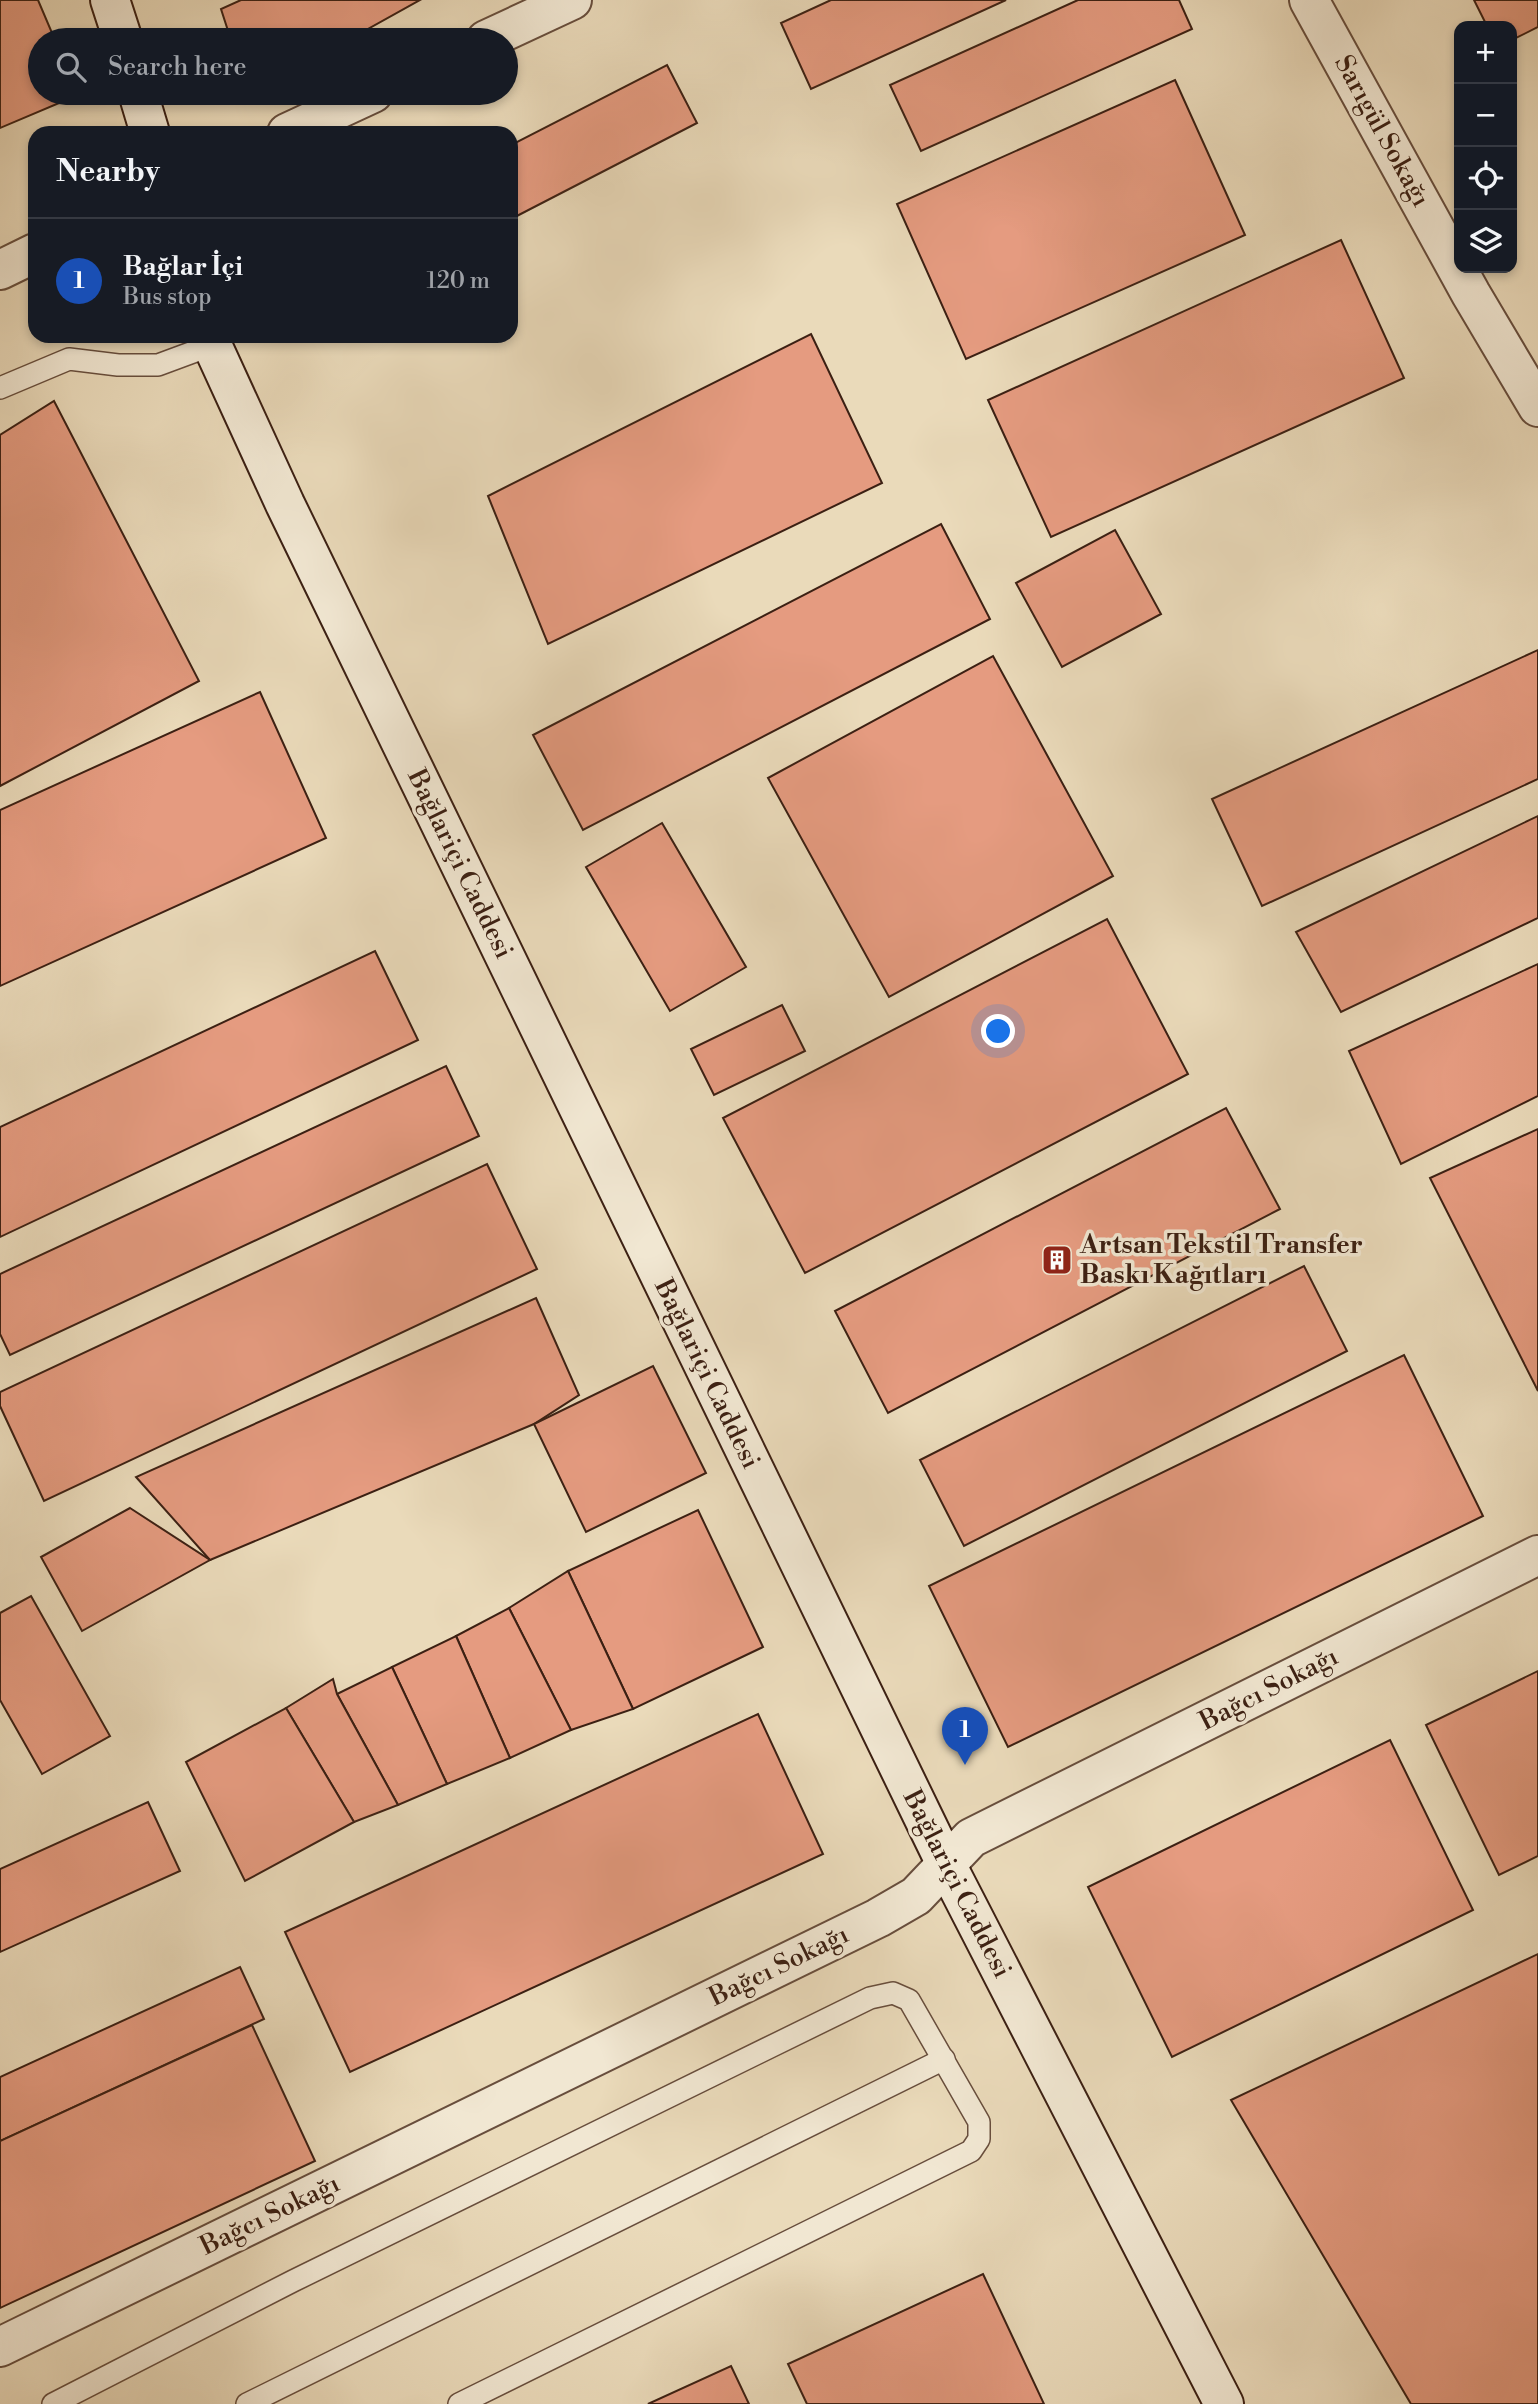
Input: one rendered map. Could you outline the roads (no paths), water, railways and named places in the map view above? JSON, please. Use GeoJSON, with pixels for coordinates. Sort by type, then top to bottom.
{"type":"FeatureCollection","features":[{"type":"Feature","properties":{"kind":"street"},"geometry":{"type":"LineString","coordinates":[[110,0],[119,28]]}},
{"type":"Feature","properties":{"kind":"street"},"geometry":{"type":"LineString","coordinates":[[512,28],[572,0]]}},
{"type":"Feature","properties":{"kind":"street","name":"Sarıgül Sokağı"},"geometry":{"type":"LineString","coordinates":[[1309,0],[1471,294],[1538,408]]}},
{"type":"Feature","properties":{"kind":"street"},"geometry":{"type":"LineString","coordinates":[[142,105],[148,126]]}},
{"type":"Feature","properties":{"kind":"street"},"geometry":{"type":"LineString","coordinates":[[302,126],[347,105]]}},
{"type":"Feature","properties":{"kind":"street"},"geometry":{"type":"LineString","coordinates":[[0,270],[28,256]]}},
{"type":"Feature","properties":{"kind":"street","name":"Bağlariçi Caddesi"},"geometry":{"type":"LineString","coordinates":[[211,343],[285,504],[946,1864],[1224,2404]]}},
{"type":"Feature","properties":{"kind":"street","name":"Bağcı Sokağı"},"geometry":{"type":"LineString","coordinates":[[0,2347],[878,1918],[916,1896],[971,1838],[1538,1555]]}},
{"type":"Feature","properties":{"kind":"lane"},"geometry":{"type":"LineString","coordinates":[[0,388],[69,359],[118,365],[159,365],[204,343]]}},
{"type":"Feature","properties":{"kind":"lane"},"geometry":{"type":"LineString","coordinates":[[53,2404],[306,2274],[870,1998],[892,1993],[909,2000],[979,2122],[979,2139],[971,2151],[458,2404]]}},
{"type":"Feature","properties":{"kind":"lane"},"geometry":{"type":"LineString","coordinates":[[247,2404],[944,2059]]}},
{"type":"Feature","properties":{"kind":"place","name":"Artsan Tekstil Transfer Baskı Kağıtları"},"geometry":{"type":"Point","coordinates":[1057,1260]}},
{"type":"Feature","properties":{"kind":"place","name":"Bağlar İçi"},"geometry":{"type":"Point","coordinates":[965,1765]}}]}
